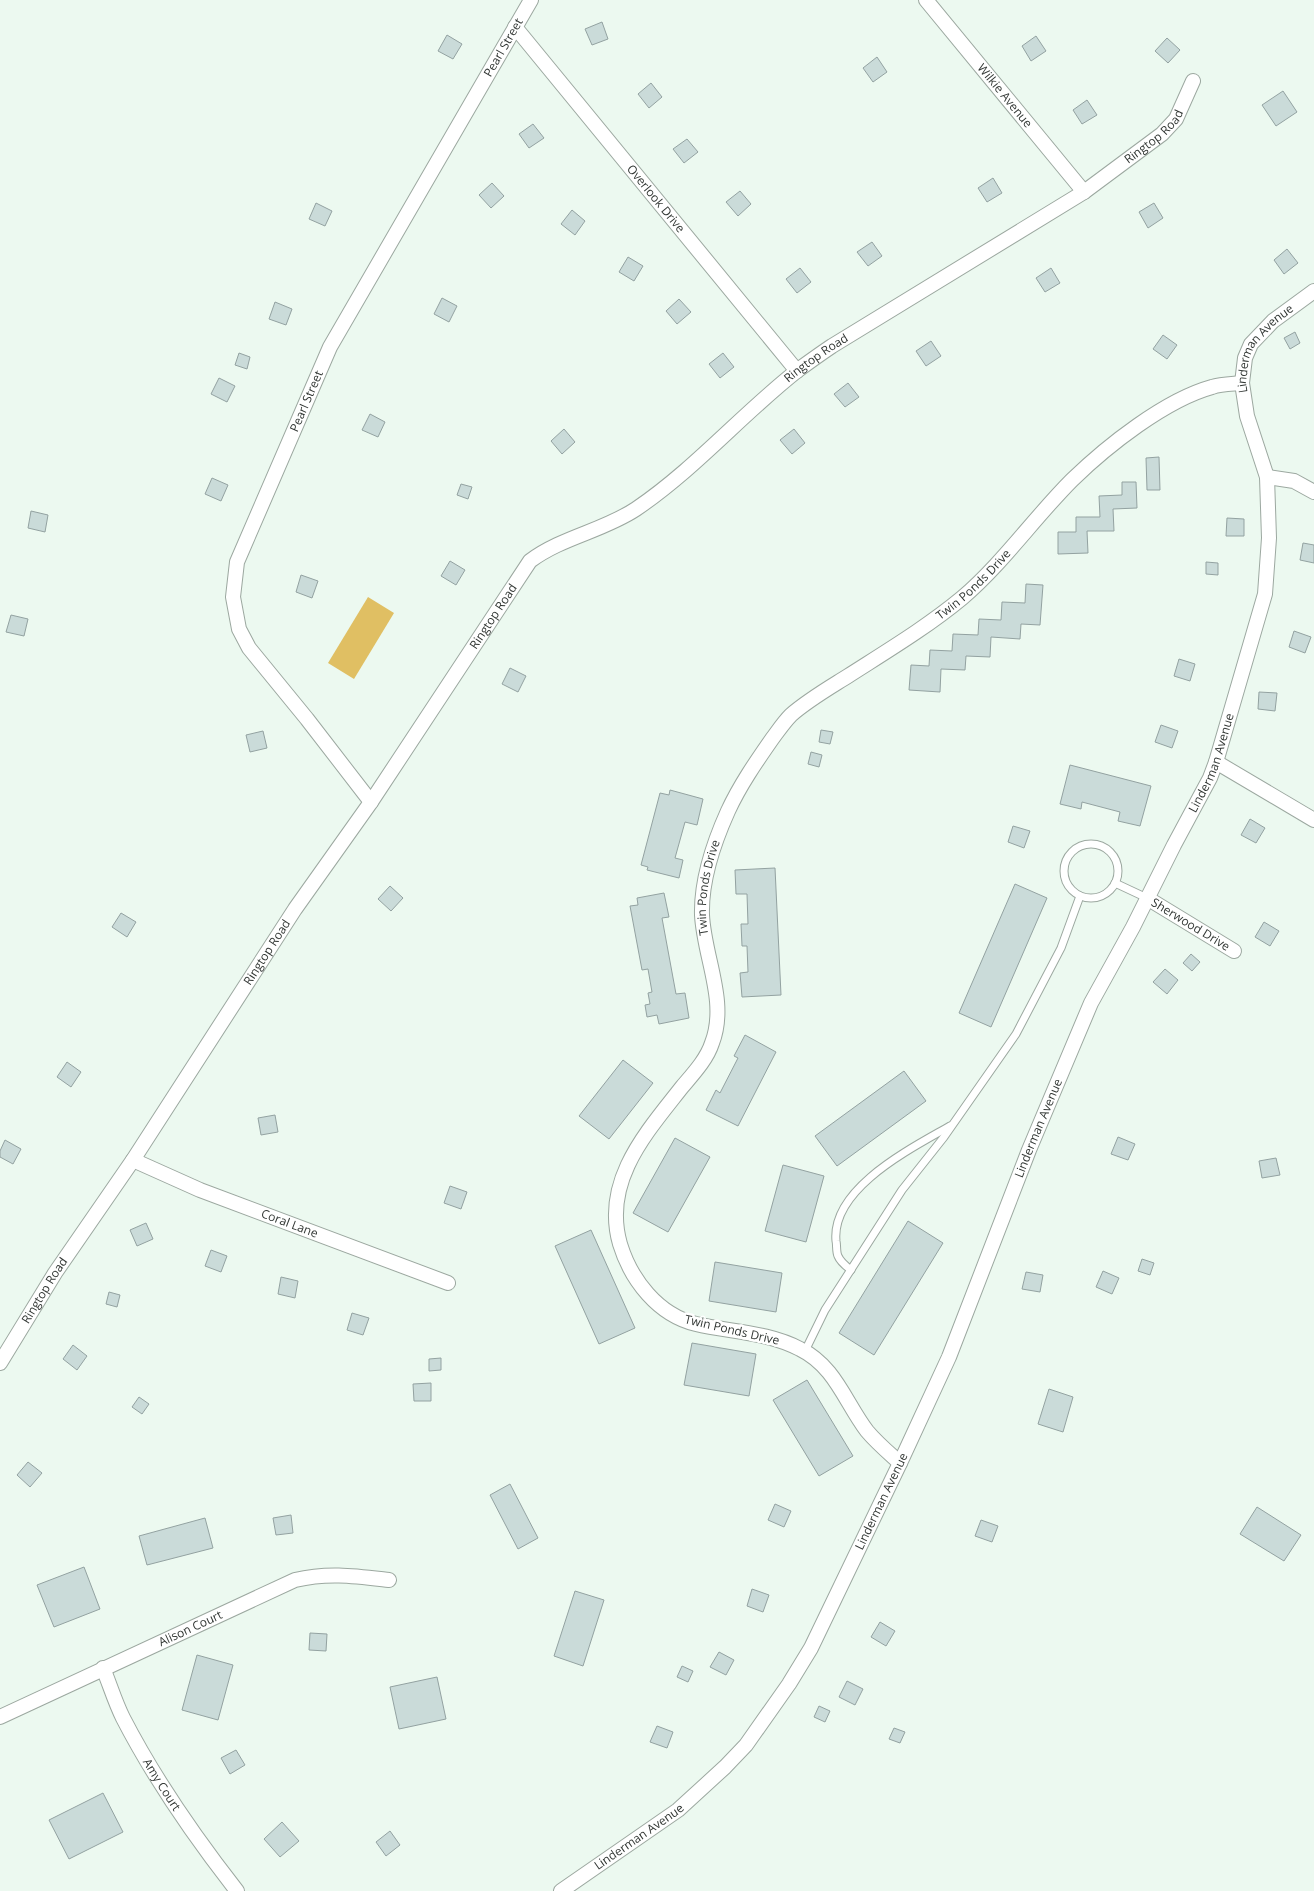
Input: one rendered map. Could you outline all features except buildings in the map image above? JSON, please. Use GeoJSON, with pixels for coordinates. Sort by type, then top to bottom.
{"type":"FeatureCollection","features":[{"type":"Feature","properties":{"kind":"street","name":"Pearl Street"},"geometry":{"type":"LineString","coordinates":[[371,802],[249,648],[239,630],[233,597],[237,562],[330,346],[531,0]]}},
{"type":"Feature","properties":{"kind":"street","name":"Wilkie Avenue"},"geometry":{"type":"LineString","coordinates":[[926,0],[1084,192]]}},
{"type":"Feature","properties":{"kind":"street","name":"Overlook Drive"},"geometry":{"type":"LineString","coordinates":[[514,27],[797,370]]}},
{"type":"Feature","properties":{"kind":"street","name":"Ringtop Road"},"geometry":{"type":"LineString","coordinates":[[0,1363],[55,1272],[133,1160],[296,909],[371,802],[530,561],[543,551],[572,537],[597,529],[635,509],[694,463],[797,370],[832,346],[1084,192],[1162,134],[1176,119],[1193,81]]}},
{"type":"Feature","properties":{"kind":"street","name":"Linderman Avenue"},"geometry":{"type":"LineString","coordinates":[[561,1891],[678,1810],[746,1745],[789,1684],[811,1648],[900,1463],[949,1357],[1029,1150],[1091,1003],[1133,928],[1210,778],[1216,762],[1265,594],[1269,538],[1266,477],[1247,416],[1242,382],[1245,358],[1251,344],[1273,321],[1314,291]]}},
{"type":"Feature","properties":{"kind":"street","name":"Twin Ponds Drive"},"geometry":{"type":"LineString","coordinates":[[900,1463],[866,1429],[825,1366],[797,1347],[754,1334],[693,1323],[676,1317],[649,1296],[632,1273],[621,1247],[616,1226],[615,1206],[619,1184],[642,1138],[696,1070],[711,1048],[714,1038],[717,1019],[716,997],[704,935],[702,911],[704,889],[714,845],[729,808],[753,765],[788,718],[805,704],[907,639],[964,596],[988,574],[1074,479],[1134,427],[1187,396],[1214,386],[1242,382]]}},
{"type":"Feature","properties":{"kind":"street"},"geometry":{"type":"LineString","coordinates":[[1266,477],[1294,481],[1314,492]]}},
{"type":"Feature","properties":{"kind":"street"},"geometry":{"type":"LineString","coordinates":[[1216,762],[1314,820]]}},
{"type":"Feature","properties":{"kind":"street","name":"Sherwood Drive"},"geometry":{"type":"LineString","coordinates":[[1147,898],[1234,951]]}},
{"type":"Feature","properties":{"kind":"street","name":"Coral Lane"},"geometry":{"type":"LineString","coordinates":[[133,1160],[200,1190],[448,1283]]}},
{"type":"Feature","properties":{"kind":"street","name":"Alison Court"},"geometry":{"type":"LineString","coordinates":[[0,1717],[295,1580],[316,1575],[335,1574],[389,1580]]}},
{"type":"Feature","properties":{"kind":"street","name":"Amy Court"},"geometry":{"type":"LineString","coordinates":[[103,1668],[122,1716],[158,1780],[198,1842],[237,1891]]}},
{"type":"Feature","properties":{"kind":"lane"},"geometry":{"type":"LineString","coordinates":[[1087,844],[1098,844],[1108,849],[1115,857],[1119,867],[1116,883],[1105,895],[1095,898],[1080,896],[1074,893],[1067,885],[1063,875],[1064,864],[1069,854],[1077,847],[1087,844]]}},
{"type":"Feature","properties":{"kind":"lane"},"geometry":{"type":"LineString","coordinates":[[1116,883],[1147,898]]}},
{"type":"Feature","properties":{"kind":"lane"},"geometry":{"type":"LineString","coordinates":[[805,1351],[825,1310],[902,1190],[1016,1034],[1061,948],[1080,896]]}},
{"type":"Feature","properties":{"kind":"lane"},"geometry":{"type":"LineString","coordinates":[[851,1270],[838,1257],[836,1234],[844,1209],[859,1189],[885,1164],[952,1124]]}},
{"type":"Feature","properties":{"kind":"shaded area"},"geometry":{"type":"Polygon","coordinates":[[[368,597],[394,613],[354,679],[328,663],[368,597]]]}}]}
